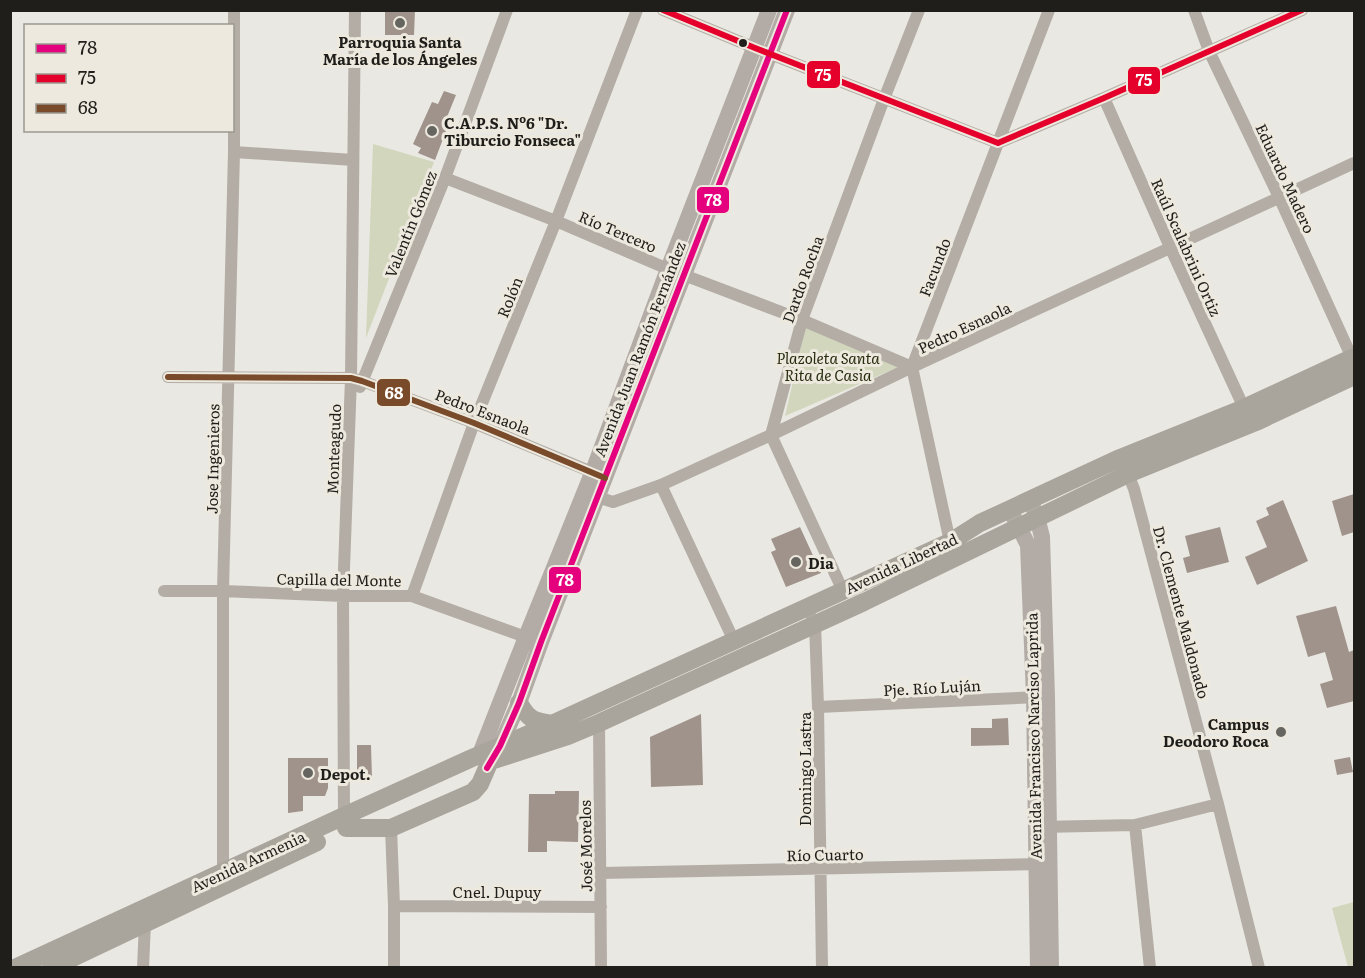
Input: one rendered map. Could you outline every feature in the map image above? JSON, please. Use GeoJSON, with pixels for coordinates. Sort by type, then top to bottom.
{"type":"FeatureCollection","features":[{"type":"Feature","properties":{"kind":"main road","name":"Avenida Juan Ramón Fernández"},"geometry":{"type":"LineString","coordinates":[[485,758],[599,475],[676,272],[769,10]]}},
{"type":"Feature","properties":{"kind":"main road","name":"Avenida Juan Ramón Fernández"},"geometry":{"type":"LineString","coordinates":[[676,272],[771,54],[787,10]]}},
{"type":"Feature","properties":{"kind":"main road","name":"Avenida Libertad"},"geometry":{"type":"LineString","coordinates":[[485,758],[568,736],[599,723],[1019,527],[1034,509],[1120,458],[1354,364]]}},
{"type":"Feature","properties":{"kind":"main road","name":"Avenida Libertad"},"geometry":{"type":"LineString","coordinates":[[485,758],[501,746],[950,542],[980,523],[1010,510],[1034,509],[1256,422],[1354,364]]}},
{"type":"Feature","properties":{"kind":"main road","name":"Avenida Francisco Narciso Laprida"},"geometry":{"type":"LineString","coordinates":[[1034,509],[1042,537],[1043,864],[1038,968]]}},
{"type":"Feature","properties":{"kind":"main road","name":"Avenida Francisco Narciso Laprida"},"geometry":{"type":"LineString","coordinates":[[1010,510],[1028,545],[1041,697]]}},
{"type":"Feature","properties":{"kind":"main road","name":"Avenida Juan Ramón Fernández"},"geometry":{"type":"LineString","coordinates":[[501,746],[519,703],[533,640]]}},
{"type":"Feature","properties":{"kind":"main road"},"geometry":{"type":"LineString","coordinates":[[519,703],[531,719],[552,724]]}},
{"type":"Feature","properties":{"kind":"main road","name":"Avenida Armenia"},"geometry":{"type":"LineString","coordinates":[[15,968],[141,917],[485,758]]}},
{"type":"Feature","properties":{"kind":"main road"},"geometry":{"type":"LineString","coordinates":[[345,822],[391,828],[473,792],[480,784],[485,758]]}},
{"type":"Feature","properties":{"kind":"main road","name":"Avenida Armenia"},"geometry":{"type":"LineString","coordinates":[[51,968],[223,873],[345,822]]}},
{"type":"Feature","properties":{"kind":"main road","name":"Avenida Francisco Narciso Laprida"},"geometry":{"type":"LineString","coordinates":[[1043,864],[1051,968]]}},
{"type":"Feature","properties":{"kind":"street","name":"Jose Ingenieros"},"geometry":{"type":"LineString","coordinates":[[223,873],[224,591],[234,152],[234,10]]}},
{"type":"Feature","properties":{"kind":"street","name":"Monteagudo"},"geometry":{"type":"LineString","coordinates":[[345,822],[343,596],[349,414],[356,380],[353,160],[355,10]]}},
{"type":"Feature","properties":{"kind":"street","name":"Valentín Gómez"},"geometry":{"type":"LineString","coordinates":[[356,380],[445,178],[507,10]]}},
{"type":"Feature","properties":{"kind":"street","name":"Rolón"},"geometry":{"type":"LineString","coordinates":[[412,596],[474,423],[556,221],[637,10]]}},
{"type":"Feature","properties":{"kind":"street"},"geometry":{"type":"LineString","coordinates":[[663,10],[998,143],[1302,10]]}},
{"type":"Feature","properties":{"kind":"street","name":"Dardo Rocha"},"geometry":{"type":"LineString","coordinates":[[771,435],[802,320],[919,10]]}},
{"type":"Feature","properties":{"kind":"street","name":"Facundo"},"geometry":{"type":"LineString","coordinates":[[912,367],[1049,10]]}},
{"type":"Feature","properties":{"kind":"street","name":"Eduardo Madero"},"geometry":{"type":"LineString","coordinates":[[1194,10],[1209,51],[1279,197],[1354,364]]}},
{"type":"Feature","properties":{"kind":"street","name":"Raúl Scalabrini Ortiz"},"geometry":{"type":"LineString","coordinates":[[1104,98],[1244,408]]}},
{"type":"Feature","properties":{"kind":"street"},"geometry":{"type":"LineString","coordinates":[[234,152],[353,160]]}},
{"type":"Feature","properties":{"kind":"street","name":"Pedro Esnaola"},"geometry":{"type":"LineString","coordinates":[[591,495],[613,502],[661,485],[1354,163]]}},
{"type":"Feature","properties":{"kind":"street","name":"Río Tercero"},"geometry":{"type":"LineString","coordinates":[[445,178],[556,221],[676,272],[802,320],[912,367]]}},
{"type":"Feature","properties":{"kind":"street"},"geometry":{"type":"LineString","coordinates":[[912,367],[950,542]]}},
{"type":"Feature","properties":{"kind":"street","name":"Pedro Esnaola"},"geometry":{"type":"LineString","coordinates":[[168,377],[356,380],[474,423],[599,475]]}},
{"type":"Feature","properties":{"kind":"street"},"geometry":{"type":"LineString","coordinates":[[771,435],[843,591]]}},
{"type":"Feature","properties":{"kind":"street","name":"Dr. Clemente Maldonado"},"geometry":{"type":"LineString","coordinates":[[1128,474],[1140,511],[1218,804],[1259,968]]}},
{"type":"Feature","properties":{"kind":"street"},"geometry":{"type":"LineString","coordinates":[[661,485],[734,641]]}},
{"type":"Feature","properties":{"kind":"street","name":"Capilla del Monte"},"geometry":{"type":"LineString","coordinates":[[165,591],[412,596],[533,640]]}},
{"type":"Feature","properties":{"kind":"street","name":"Domingo Lastra"},"geometry":{"type":"LineString","coordinates":[[807,608],[815,624],[822,968]]}},
{"type":"Feature","properties":{"kind":"street","name":"Pje. Río Luján"},"geometry":{"type":"LineString","coordinates":[[818,707],[1041,697]]}},
{"type":"Feature","properties":{"kind":"street","name":"José Morelos"},"geometry":{"type":"LineString","coordinates":[[599,723],[601,968]]}},
{"type":"Feature","properties":{"kind":"street"},"geometry":{"type":"LineString","coordinates":[[1043,827],[1135,825],[1218,804]]}},
{"type":"Feature","properties":{"kind":"street"},"geometry":{"type":"LineString","coordinates":[[1135,825],[1150,968]]}},
{"type":"Feature","properties":{"kind":"street"},"geometry":{"type":"LineString","coordinates":[[391,828],[394,906],[393,968]]}},
{"type":"Feature","properties":{"kind":"street","name":"Río Cuarto"},"geometry":{"type":"LineString","coordinates":[[601,873],[1043,864]]}},
{"type":"Feature","properties":{"kind":"street","name":"Cnel. Dupuy"},"geometry":{"type":"LineString","coordinates":[[394,906],[601,907]]}},
{"type":"Feature","properties":{"kind":"street"},"geometry":{"type":"LineString","coordinates":[[141,917],[143,968]]}},
{"type":"Feature","properties":{"kind":"green space"},"geometry":{"type":"Polygon","coordinates":[[[373,144],[434,162],[366,338],[373,144]]]}},
{"type":"Feature","properties":{"kind":"green space","name":"Plazoleta Santa Rita de Casia"},"geometry":{"type":"Polygon","coordinates":[[[806,325],[901,366],[785,416],[806,325]]]}},
{"type":"Feature","properties":{"kind":"green space"},"geometry":{"type":"Polygon","coordinates":[[[1354,902],[1354,967],[1348,967],[1332,908],[1354,902]]]}},
{"type":"Feature","properties":{"kind":"building","name":"Parroquia Santa María de los Ángeles"},"geometry":{"type":"Polygon","coordinates":[[[385,10],[415,10],[414,35],[385,35],[385,10]]]}},
{"type":"Feature","properties":{"kind":"building","name":"C.A.P.S. Nº6 \"Dr. Tiburcio Fonseca\""},"geometry":{"type":"Polygon","coordinates":[[[444,91],[456,95],[447,117],[451,118],[435,160],[418,153],[421,148],[413,144],[432,102],[438,104],[444,91]]]}},
{"type":"Feature","properties":{"kind":"building"},"geometry":{"type":"Polygon","coordinates":[[[1354,494],[1354,532],[1342,536],[1332,501],[1354,494]]]}},
{"type":"Feature","properties":{"kind":"building"},"geometry":{"type":"Polygon","coordinates":[[[1283,500],[1308,561],[1257,585],[1245,557],[1267,547],[1256,521],[1269,515],[1266,508],[1283,500]]]}},
{"type":"Feature","properties":{"kind":"building","name":"Dia"},"geometry":{"type":"Polygon","coordinates":[[[800,527],[821,573],[786,587],[771,552],[776,550],[771,539],[800,527]]]}},
{"type":"Feature","properties":{"kind":"building"},"geometry":{"type":"Polygon","coordinates":[[[1220,527],[1229,562],[1187,573],[1183,558],[1190,556],[1185,536],[1220,527]]]}},
{"type":"Feature","properties":{"kind":"building"},"geometry":{"type":"Polygon","coordinates":[[[1336,606],[1349,652],[1354,650],[1354,701],[1327,708],[1320,684],[1333,680],[1325,652],[1308,657],[1296,616],[1336,606]]]}},
{"type":"Feature","properties":{"kind":"building"},"geometry":{"type":"Polygon","coordinates":[[[701,714],[703,785],[651,787],[650,737],[701,714]]]}},
{"type":"Feature","properties":{"kind":"building"},"geometry":{"type":"Polygon","coordinates":[[[1008,718],[1009,745],[971,746],[971,728],[992,728],[992,719],[1008,718]]]}},
{"type":"Feature","properties":{"kind":"building"},"geometry":{"type":"Polygon","coordinates":[[[357,745],[371,745],[372,778],[357,779],[357,745]]]}},
{"type":"Feature","properties":{"kind":"building"},"geometry":{"type":"Polygon","coordinates":[[[1350,757],[1353,772],[1337,775],[1334,760],[1350,757]]]}},
{"type":"Feature","properties":{"kind":"building","name":"Depot."},"geometry":{"type":"Polygon","coordinates":[[[288,758],[328,758],[328,788],[325,796],[303,796],[303,811],[288,813],[288,758]]]}},
{"type":"Feature","properties":{"kind":"building"},"geometry":{"type":"Polygon","coordinates":[[[555,791],[579,791],[578,842],[547,841],[547,852],[528,852],[529,794],[555,794],[555,791]]]}},
{"type":"Feature","properties":{"kind":"transit line","name":"75"},"geometry":{"type":"LineString","coordinates":[[663,10],[998,143],[1302,10]]}},
{"type":"Feature","properties":{"kind":"transit line","name":"78"},"geometry":{"type":"LineString","coordinates":[[487,768],[500,746],[519,703],[787,10]]}},
{"type":"Feature","properties":{"kind":"transit line","name":"68"},"geometry":{"type":"LineString","coordinates":[[168,377],[351,378],[474,423],[605,478]]}},
{"type":"Feature","properties":{"kind":"place","name":"Parroquia Santa María de los Ángeles"},"geometry":{"type":"Point","coordinates":[400,23]}},
{"type":"Feature","properties":{"kind":"place","name":"C.A.P.S. Nº6 \"Dr. Tiburcio Fonseca\""},"geometry":{"type":"Point","coordinates":[432,131]}},
{"type":"Feature","properties":{"kind":"place","name":"Dia"},"geometry":{"type":"Point","coordinates":[796,562]}},
{"type":"Feature","properties":{"kind":"place","name":"Campus Deodoro Roca"},"geometry":{"type":"Point","coordinates":[1281,732]}},
{"type":"Feature","properties":{"kind":"place","name":"Depot."},"geometry":{"type":"Point","coordinates":[308,773]}}]}
